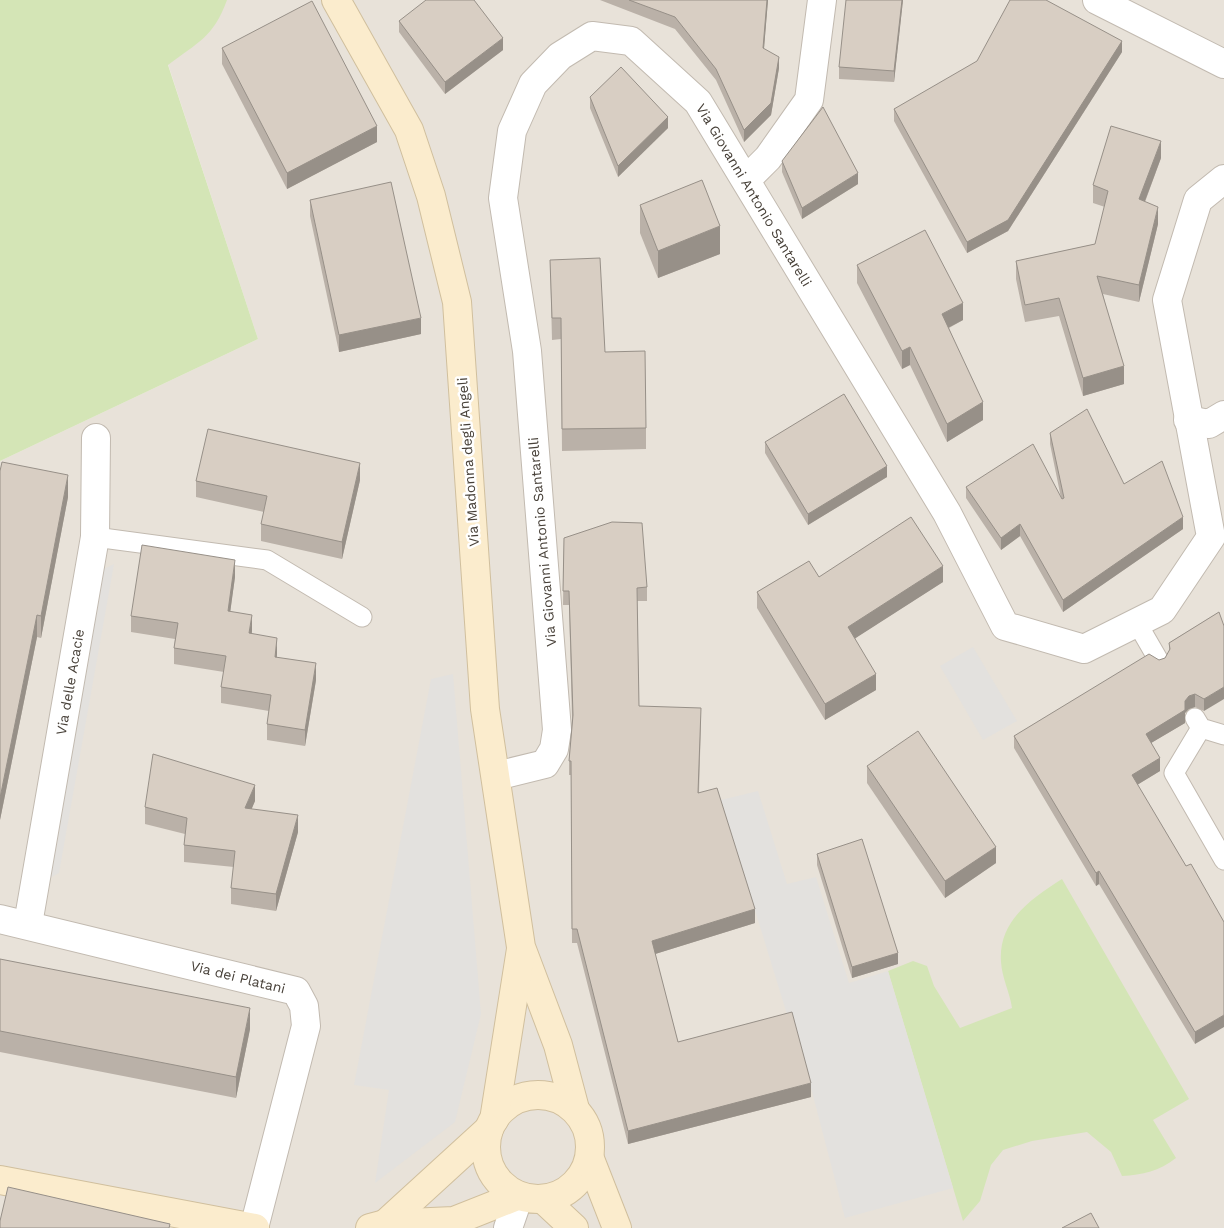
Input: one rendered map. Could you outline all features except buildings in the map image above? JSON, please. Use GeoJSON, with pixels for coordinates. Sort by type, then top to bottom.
{"type":"FeatureCollection","features":[{"type":"Feature","properties":{"kind":"main road","name":"Via Madonna degli Angeli"},"geometry":{"type":"LineString","coordinates":[[336,0],[409,130],[431,196],[457,302],[485,709],[521,948]]}},
{"type":"Feature","properties":{"kind":"main road"},"geometry":{"type":"LineString","coordinates":[[521,948],[558,1045],[575,1109]]}},
{"type":"Feature","properties":{"kind":"main road"},"geometry":{"type":"LineString","coordinates":[[521,948],[492,1124],[486,1144],[492,1171],[507,1189],[527,1197],[574,1228]]}},
{"type":"Feature","properties":{"kind":"main road"},"geometry":{"type":"LineString","coordinates":[[377,1226],[492,1124],[505,1107],[529,1095],[550,1096],[562,1100],[575,1109],[583,1120],[590,1136],[590,1159],[617,1228]]}},
{"type":"Feature","properties":{"kind":"main road"},"geometry":{"type":"LineString","coordinates":[[377,1226],[454,1221],[527,1197],[565,1193],[577,1183],[590,1159]]}},
{"type":"Feature","properties":{"kind":"main road"},"geometry":{"type":"LineString","coordinates":[[0,1180],[254,1228]]}},
{"type":"Feature","properties":{"kind":"street"},"geometry":{"type":"LineString","coordinates":[[746,180],[768,158],[809,100],[822,0]]}},
{"type":"Feature","properties":{"kind":"street"},"geometry":{"type":"LineString","coordinates":[[1097,0],[1224,64]]}},
{"type":"Feature","properties":{"kind":"street","name":"Via Giovanni Antonio Santarelli"},"geometry":{"type":"LineString","coordinates":[[496,776],[545,764],[554,749],[557,730],[527,351],[504,198],[512,131],[533,84],[560,56],[592,36],[631,41],[698,102],[947,513],[1006,626],[1084,649],[1162,610],[1210,537],[1167,300],[1198,200],[1224,179]]}},
{"type":"Feature","properties":{"kind":"street"},"geometry":{"type":"LineString","coordinates":[[1188,420],[1209,424],[1224,415]]}},
{"type":"Feature","properties":{"kind":"street","name":"Via delle Acacie"},"geometry":{"type":"LineString","coordinates":[[28,924],[95,537],[96,438]]}},
{"type":"Feature","properties":{"kind":"street","name":"Via dei Platani"},"geometry":{"type":"LineString","coordinates":[[0,919],[28,924],[296,991],[304,1006],[306,1026],[254,1228]]}},
{"type":"Feature","properties":{"kind":"street"},"geometry":{"type":"LineString","coordinates":[[508,1228],[527,1197]]}},
{"type":"Feature","properties":{"kind":"lane"},"geometry":{"type":"LineString","coordinates":[[95,537],[267,560],[362,617]]}},
{"type":"Feature","properties":{"kind":"lane"},"geometry":{"type":"LineString","coordinates":[[1137,623],[1160,661]]}},
{"type":"Feature","properties":{"kind":"lane"},"geometry":{"type":"LineString","coordinates":[[1224,735],[1198,722],[1174,773],[1224,860]]}},
{"type":"Feature","properties":{"kind":"shaded area"},"geometry":{"type":"Polygon","coordinates":[[[147,0],[1224,0],[1224,1228],[0,1228],[0,461],[258,339],[147,0]]]}},
{"type":"Feature","properties":{"kind":"shaded area"},"geometry":{"type":"Polygon","coordinates":[[[114,564],[59,873],[35,886],[88,577],[114,564]]]}},
{"type":"Feature","properties":{"kind":"shaded area"},"geometry":{"type":"Polygon","coordinates":[[[973,647],[1017,721],[983,740],[940,666],[973,647]]]}},
{"type":"Feature","properties":{"kind":"shaded area"},"geometry":{"type":"Polygon","coordinates":[[[453,674],[481,1014],[455,1122],[375,1183],[389,1090],[354,1085],[431,679],[453,674]]]}},
{"type":"Feature","properties":{"kind":"shaded area"},"geometry":{"type":"Polygon","coordinates":[[[758,791],[787,884],[816,877],[849,983],[888,971],[953,1188],[845,1218],[794,1023],[790,1024],[721,800],[758,791]]]}},
{"type":"Feature","properties":{"kind":"green space"},"geometry":{"type":"Polygon","coordinates":[[[0,0],[227,0],[216,23],[204,38],[168,65],[258,339],[0,461],[0,0]]]}},
{"type":"Feature","properties":{"kind":"green space"},"geometry":{"type":"Polygon","coordinates":[[[1062,879],[1189,1099],[1153,1120],[1176,1158],[1150,1172],[1122,1176],[1111,1152],[1087,1132],[1032,1141],[1003,1150],[991,1165],[980,1201],[963,1221],[888,971],[913,961],[927,966],[934,986],[960,1028],[1012,1008],[1001,962],[1001,947],[1005,935],[1011,923],[1028,903],[1062,879]]]}}]}
